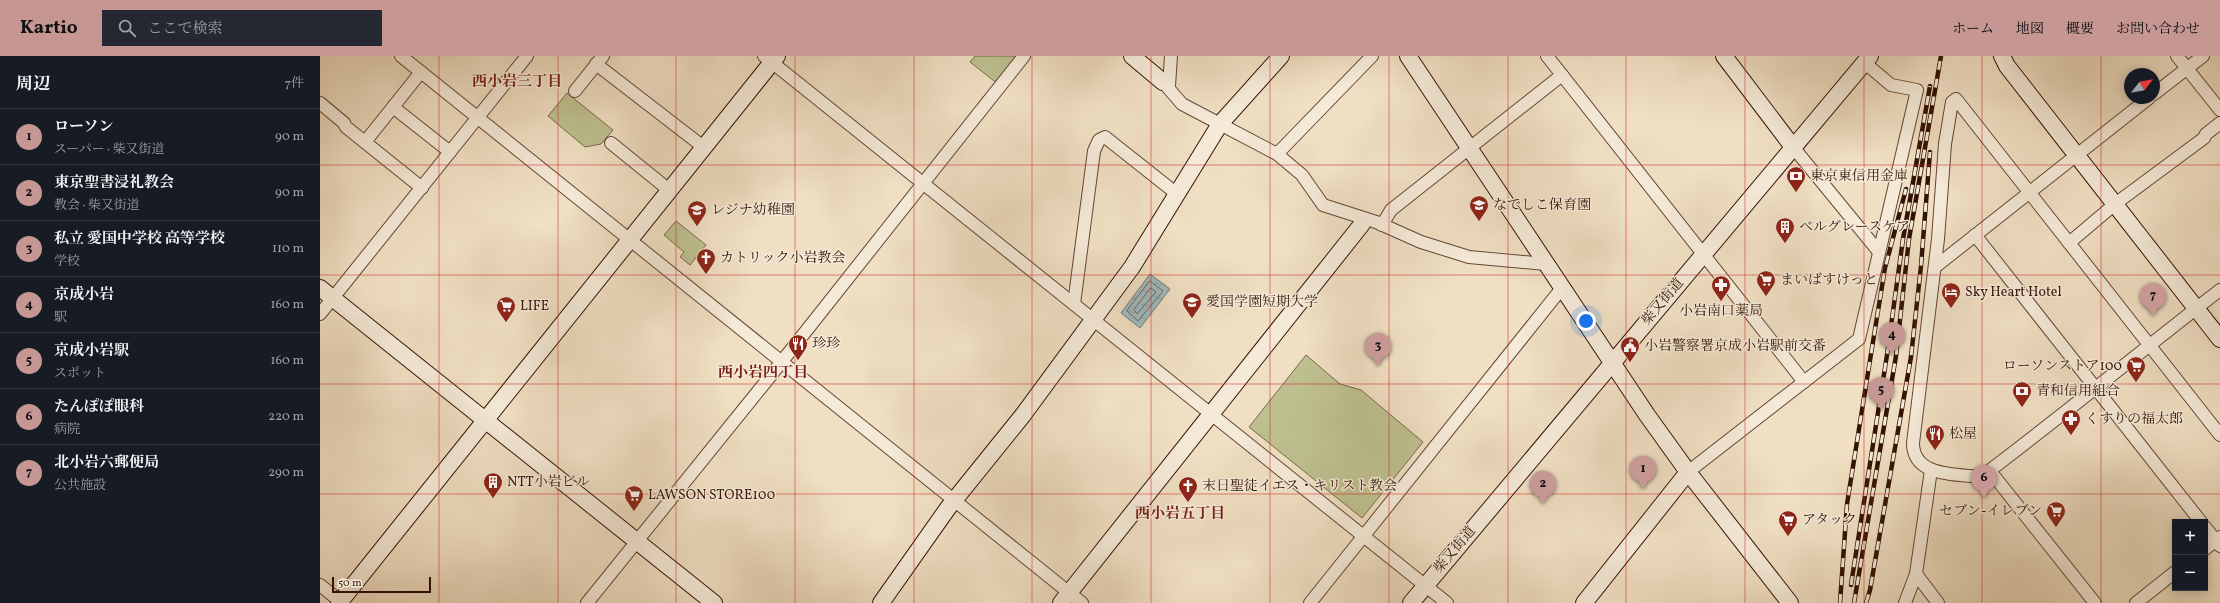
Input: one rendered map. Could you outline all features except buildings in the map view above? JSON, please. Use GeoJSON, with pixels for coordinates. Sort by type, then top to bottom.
{"type":"FeatureCollection","features":[{"type":"Feature","properties":{"kind":"street"},"geometry":{"type":"LineString","coordinates":[[401,56],[954,501],[1065,598],[1082,603]]}},
{"type":"Feature","properties":{"kind":"street"},"geometry":{"type":"LineString","coordinates":[[320,314],[528,56]]}},
{"type":"Feature","properties":{"kind":"street"},"geometry":{"type":"LineString","coordinates":[[587,603],[1024,56]]}},
{"type":"Feature","properties":{"kind":"street"},"geometry":{"type":"LineString","coordinates":[[1132,56],[1166,84],[1182,104],[1277,154],[1302,175],[1323,205],[1364,221],[1382,225],[1421,242],[1469,256],[1546,264]]}},
{"type":"Feature","properties":{"kind":"street"},"geometry":{"type":"LineString","coordinates":[[1166,84],[1171,56]]}},
{"type":"Feature","properties":{"kind":"street"},"geometry":{"type":"LineString","coordinates":[[881,603],[954,501],[1023,415],[1132,267],[1220,124],[1280,56]]}},
{"type":"Feature","properties":{"kind":"street"},"geometry":{"type":"LineString","coordinates":[[1277,154],[1372,56]]}},
{"type":"Feature","properties":{"kind":"street"},"geometry":{"type":"LineString","coordinates":[[1408,56],[1612,363],[1688,472],[1790,603]]}},
{"type":"Feature","properties":{"kind":"street"},"geometry":{"type":"LineString","coordinates":[[1547,56],[1804,382]]}},
{"type":"Feature","properties":{"kind":"street"},"geometry":{"type":"LineString","coordinates":[[1724,56],[1793,147],[1879,252]]}},
{"type":"Feature","properties":{"kind":"street"},"geometry":{"type":"LineString","coordinates":[[2002,56],[2007,66],[2220,339]]}},
{"type":"Feature","properties":{"kind":"street"},"geometry":{"type":"LineString","coordinates":[[2178,56],[2220,110]]}},
{"type":"Feature","properties":{"kind":"street"},"geometry":{"type":"LineString","coordinates":[[2160,89],[2203,56]]}},
{"type":"Feature","properties":{"kind":"street"},"geometry":{"type":"LineString","coordinates":[[320,585],[340,603],[484,420],[630,240],[771,58],[1093,320],[1447,603]]}},
{"type":"Feature","properties":{"kind":"street"},"geometry":{"type":"LineString","coordinates":[[1584,603],[1688,472],[1860,339],[1917,90],[1891,85],[1867,59]]}},
{"type":"Feature","properties":{"kind":"street","name":"柴又街道"},"geometry":{"type":"LineString","coordinates":[[1411,603],[1867,59]]}},
{"type":"Feature","properties":{"kind":"street"},"geometry":{"type":"LineString","coordinates":[[575,90],[599,60],[702,148]]}},
{"type":"Feature","properties":{"kind":"street"},"geometry":{"type":"LineString","coordinates":[[365,142],[421,72]]}},
{"type":"Feature","properties":{"kind":"street"},"geometry":{"type":"LineString","coordinates":[[1382,225],[1391,210],[1562,75]]}},
{"type":"Feature","properties":{"kind":"street"},"geometry":{"type":"LineString","coordinates":[[2220,290],[2149,346],[2095,387],[1982,478],[1931,470],[1917,460],[1913,443],[1935,267],[1944,144],[1952,102],[1956,99],[2149,346],[2220,435]]}},
{"type":"Feature","properties":{"kind":"street"},"geometry":{"type":"LineString","coordinates":[[320,103],[422,188]]}},
{"type":"Feature","properties":{"kind":"street"},"geometry":{"type":"LineString","coordinates":[[1935,267],[2141,104]]}},
{"type":"Feature","properties":{"kind":"street"},"geometry":{"type":"LineString","coordinates":[[393,107],[450,152]]}},
{"type":"Feature","properties":{"kind":"street"},"geometry":{"type":"LineString","coordinates":[[2069,243],[2115,204],[2184,154],[2220,123]]}},
{"type":"Feature","properties":{"kind":"street"},"geometry":{"type":"LineString","coordinates":[[1074,304],[1094,151],[1099,140],[1105,137],[1177,194]]}},
{"type":"Feature","properties":{"kind":"street"},"geometry":{"type":"LineString","coordinates":[[611,143],[669,190]]}},
{"type":"Feature","properties":{"kind":"street"},"geometry":{"type":"LineString","coordinates":[[1065,598],[1364,221]]}},
{"type":"Feature","properties":{"kind":"street"},"geometry":{"type":"LineString","coordinates":[[1975,235],[2199,519]]}},
{"type":"Feature","properties":{"kind":"street"},"geometry":{"type":"LineString","coordinates":[[320,288],[714,603]]}},
{"type":"Feature","properties":{"kind":"street"},"geometry":{"type":"LineString","coordinates":[[1310,603],[1562,288]]}},
{"type":"Feature","properties":{"kind":"street"},"geometry":{"type":"LineString","coordinates":[[1905,603],[1916,574],[1931,470]]}},
{"type":"Feature","properties":{"kind":"street"},"geometry":{"type":"LineString","coordinates":[[1990,471],[2095,603]]}},
{"type":"Feature","properties":{"kind":"street"},"geometry":{"type":"LineString","coordinates":[[2208,530],[2218,541],[2208,546]]}},
{"type":"Feature","properties":{"kind":"street"},"geometry":{"type":"LineString","coordinates":[[1916,574],[1938,603]]}},
{"type":"Feature","properties":{"kind":"street"},"geometry":{"type":"LineString","coordinates":[[2136,603],[2172,574]]}},
{"type":"Feature","properties":{"kind":"green space"},"geometry":{"type":"Polygon","coordinates":[[[975,56],[1019,56],[998,84],[970,62],[975,56]]]}},
{"type":"Feature","properties":{"kind":"green space"},"geometry":{"type":"Polygon","coordinates":[[[567,93],[613,130],[601,144],[585,147],[548,116],[567,93]]]}},
{"type":"Feature","properties":{"kind":"green space"},"geometry":{"type":"Polygon","coordinates":[[[676,221],[706,245],[690,265],[680,257],[684,252],[664,235],[676,221]]]}},
{"type":"Feature","properties":{"kind":"green space"},"geometry":{"type":"Polygon","coordinates":[[[1306,355],[1340,384],[1361,390],[1423,442],[1362,518],[1249,427],[1306,355]]]}},
{"type":"Feature","properties":{"kind":"water"},"geometry":{"type":"Polygon","coordinates":[[[1150,274],[1170,289],[1140,328],[1121,313],[1150,274]]]}},
{"type":"Feature","properties":{"kind":"railway"},"geometry":{"type":"LineString","coordinates":[[1854,603],[1896,356],[1909,239],[1941,56]]}},
{"type":"Feature","properties":{"kind":"railway"},"geometry":{"type":"LineString","coordinates":[[1851,585],[1887,355],[1903,239],[1930,86]]}},
{"type":"Feature","properties":{"kind":"railway"},"geometry":{"type":"LineString","coordinates":[[1866,603],[1870,590],[1911,357],[1921,266],[1930,152]]}},
{"type":"Feature","properties":{"kind":"railway"},"geometry":{"type":"LineString","coordinates":[[1840,603],[1847,504],[1885,268],[1906,189]]}},
{"type":"Feature","properties":{"kind":"place","name":"東京東信用金庫"},"geometry":{"type":"Point","coordinates":[1796,193]}},
{"type":"Feature","properties":{"kind":"place","name":"なでしこ保育園"},"geometry":{"type":"Point","coordinates":[1479,222]}},
{"type":"Feature","properties":{"kind":"place","name":"レジナ幼稚園"},"geometry":{"type":"Point","coordinates":[697,227]}},
{"type":"Feature","properties":{"kind":"place","name":"ベルグレースケア"},"geometry":{"type":"Point","coordinates":[1785,244]}},
{"type":"Feature","properties":{"kind":"place","name":"カトリック小岩教会"},"geometry":{"type":"Point","coordinates":[706,275]}},
{"type":"Feature","properties":{"kind":"place","name":"まいばすけっと"},"geometry":{"type":"Point","coordinates":[1766,297]}},
{"type":"Feature","properties":{"kind":"place","name":"小岩南口薬局"},"geometry":{"type":"Point","coordinates":[1721,302]}},
{"type":"Feature","properties":{"kind":"place","name":"Sky Heart Hotel"},"geometry":{"type":"Point","coordinates":[1951,309]}},
{"type":"Feature","properties":{"kind":"place","name":"北小岩六郵便局"},"geometry":{"type":"Point","coordinates":[2153,316]}},
{"type":"Feature","properties":{"kind":"place","name":"愛国学園短期大学"},"geometry":{"type":"Point","coordinates":[1192,319]}},
{"type":"Feature","properties":{"kind":"place","name":"LIFE"},"geometry":{"type":"Point","coordinates":[506,323]}},
{"type":"Feature","properties":{"kind":"place","name":"京成小岩"},"geometry":{"type":"Point","coordinates":[1892,355]}},
{"type":"Feature","properties":{"kind":"place","name":"珍珍"},"geometry":{"type":"Point","coordinates":[798,361]}},
{"type":"Feature","properties":{"kind":"place","name":"小岩警察署京成小岩駅前交番"},"geometry":{"type":"Point","coordinates":[1630,363]}},
{"type":"Feature","properties":{"kind":"place","name":"私立 愛国中学校 高等学校"},"geometry":{"type":"Point","coordinates":[1378,366]}},
{"type":"Feature","properties":{"kind":"place","name":"ローソンストア100"},"geometry":{"type":"Point","coordinates":[2136,383]}},
{"type":"Feature","properties":{"kind":"place","name":"青和信用組合"},"geometry":{"type":"Point","coordinates":[2022,408]}},
{"type":"Feature","properties":{"kind":"place","name":"京成小岩駅"},"geometry":{"type":"Point","coordinates":[1881,410]}},
{"type":"Feature","properties":{"kind":"place","name":"くすりの福太郎"},"geometry":{"type":"Point","coordinates":[2071,436]}},
{"type":"Feature","properties":{"kind":"place","name":"松屋"},"geometry":{"type":"Point","coordinates":[1935,451]}},
{"type":"Feature","properties":{"kind":"place","name":"ローソン"},"geometry":{"type":"Point","coordinates":[1643,489]}},
{"type":"Feature","properties":{"kind":"place","name":"たんぽぽ眼科"},"geometry":{"type":"Point","coordinates":[1984,498]}},
{"type":"Feature","properties":{"kind":"place","name":"NTT小岩ビル"},"geometry":{"type":"Point","coordinates":[493,499]}},
{"type":"Feature","properties":{"kind":"place","name":"末日聖徒イエス・キリスト教会"},"geometry":{"type":"Point","coordinates":[1188,503]}},
{"type":"Feature","properties":{"kind":"place","name":"東京聖書浸礼教会"},"geometry":{"type":"Point","coordinates":[1543,504]}},
{"type":"Feature","properties":{"kind":"place","name":"LAWSON STORE100"},"geometry":{"type":"Point","coordinates":[634,512]}},
{"type":"Feature","properties":{"kind":"place","name":"セブン-イレブン"},"geometry":{"type":"Point","coordinates":[2056,528]}},
{"type":"Feature","properties":{"kind":"place","name":"アタック"},"geometry":{"type":"Point","coordinates":[1788,537]}},
{"type":"Feature","properties":{"kind":"district","name":"西小岩三丁目"},"geometry":{"type":"Point","coordinates":[517,82]}},
{"type":"Feature","properties":{"kind":"district","name":"西小岩四丁目"},"geometry":{"type":"Point","coordinates":[763,373]}},
{"type":"Feature","properties":{"kind":"district","name":"西小岩五丁目"},"geometry":{"type":"Point","coordinates":[1180,514]}}]}
